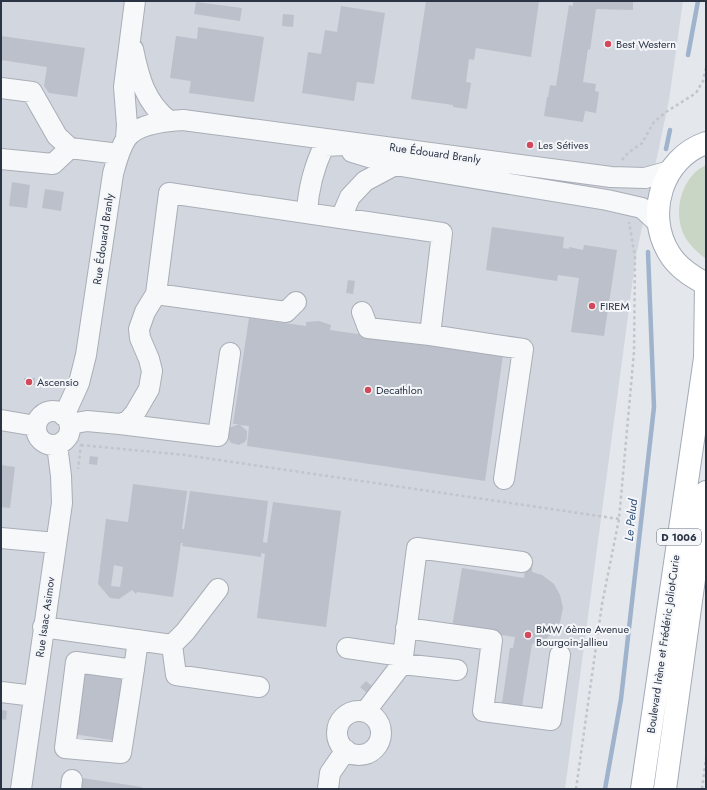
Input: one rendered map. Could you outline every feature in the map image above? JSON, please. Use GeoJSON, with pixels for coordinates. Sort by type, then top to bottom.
{"type":"FeatureCollection","features":[{"type":"Feature","properties":{"kind":"main road"},"geometry":{"type":"LineString","coordinates":[[706,143],[699,145],[683,156],[670,171],[662,187],[658,205],[658,223],[662,239],[669,253],[679,266],[706,284]]}},
{"type":"Feature","properties":{"kind":"main road","name":"Boulevard Irène et Frédéric Joliot-Curie"},"geometry":{"type":"LineString","coordinates":[[642,789],[705,358],[706,284]]}},
{"type":"Feature","properties":{"kind":"main road","name":"Boulevard Irène et Frédéric Joliot-Curie"},"geometry":{"type":"LineString","coordinates":[[665,789],[706,492]]}},
{"type":"Feature","properties":{"kind":"street"},"geometry":{"type":"LineString","coordinates":[[1,159],[53,164],[70,148],[123,146],[127,125],[124,87],[135,1]]}},
{"type":"Feature","properties":{"kind":"street"},"geometry":{"type":"LineString","coordinates":[[130,36],[139,78],[158,112],[169,121]]}},
{"type":"Feature","properties":{"kind":"street"},"geometry":{"type":"LineString","coordinates":[[1,88],[32,92],[57,136],[70,148]]}},
{"type":"Feature","properties":{"kind":"street","name":"Rue Édouard Branly"},"geometry":{"type":"LineString","coordinates":[[67,420],[86,355],[113,174],[123,146],[139,129],[154,123],[183,120],[611,177],[645,178],[670,171]]}},
{"type":"Feature","properties":{"kind":"street","name":"Rue Édouard Branly"},"geometry":{"type":"LineString","coordinates":[[199,122],[367,155],[395,165],[607,200],[642,208],[658,223]]}},
{"type":"Feature","properties":{"kind":"street"},"geometry":{"type":"LineString","coordinates":[[307,213],[315,165],[324,146],[342,145],[399,152],[412,150]]}},
{"type":"Feature","properties":{"kind":"street"},"geometry":{"type":"LineString","coordinates":[[341,218],[350,197],[365,181],[395,165]]}},
{"type":"Feature","properties":{"kind":"street"},"geometry":{"type":"LineString","coordinates":[[120,424],[128,421],[135,413],[149,389],[152,371],[149,359],[140,338],[139,329],[145,312],[156,294],[169,193],[442,233],[430,336]]}},
{"type":"Feature","properties":{"kind":"street"},"geometry":{"type":"LineString","coordinates":[[156,294],[286,312],[296,302]]}},
{"type":"Feature","properties":{"kind":"street"},"geometry":{"type":"LineString","coordinates":[[362,312],[368,328],[523,348],[504,479]]}},
{"type":"Feature","properties":{"kind":"street"},"geometry":{"type":"LineString","coordinates":[[67,420],[87,420],[218,436],[230,352]]}},
{"type":"Feature","properties":{"kind":"street"},"geometry":{"type":"LineString","coordinates":[[55,411],[67,420],[70,430],[66,440],[56,445],[46,444],[41,441],[38,436],[36,426],[41,416],[55,411]]}},
{"type":"Feature","properties":{"kind":"street"},"geometry":{"type":"LineString","coordinates":[[1,420],[36,426]]}},
{"type":"Feature","properties":{"kind":"street","name":"Rue Isaac Asimov"},"geometry":{"type":"LineString","coordinates":[[21,789],[62,503],[61,476],[56,445]]}},
{"type":"Feature","properties":{"kind":"street"},"geometry":{"type":"LineString","coordinates":[[1,538],[56,543]]}},
{"type":"Feature","properties":{"kind":"street"},"geometry":{"type":"LineString","coordinates":[[365,712],[402,660],[417,548],[522,562]]}},
{"type":"Feature","properties":{"kind":"street"},"geometry":{"type":"LineString","coordinates":[[172,645],[185,632],[218,589]]}},
{"type":"Feature","properties":{"kind":"street"},"geometry":{"type":"LineString","coordinates":[[44,627],[172,645]]}},
{"type":"Feature","properties":{"kind":"street"},"geometry":{"type":"LineString","coordinates":[[406,628],[492,640],[482,711],[551,720],[560,655]]}},
{"type":"Feature","properties":{"kind":"street"},"geometry":{"type":"LineString","coordinates":[[134,670],[76,662],[65,748],[121,753],[134,670],[138,640]]}},
{"type":"Feature","properties":{"kind":"street"},"geometry":{"type":"LineString","coordinates":[[172,645],[176,675],[258,687]]}},
{"type":"Feature","properties":{"kind":"street"},"geometry":{"type":"LineString","coordinates":[[346,648],[457,670]]}},
{"type":"Feature","properties":{"kind":"street"},"geometry":{"type":"LineString","coordinates":[[1,692],[34,696]]}},
{"type":"Feature","properties":{"kind":"street"},"geometry":{"type":"LineString","coordinates":[[357,711],[365,712],[376,720],[380,726],[380,740],[372,751],[366,754],[352,754],[340,745],[337,731],[344,718],[350,713],[357,711]]}},
{"type":"Feature","properties":{"kind":"street"},"geometry":{"type":"LineString","coordinates":[[328,789],[330,773],[346,750]]}},
{"type":"Feature","properties":{"kind":"path"},"geometry":{"type":"LineString","coordinates":[[619,164],[628,153],[642,143],[654,122],[666,112],[696,93],[703,81],[706,68]]}},
{"type":"Feature","properties":{"kind":"path"},"geometry":{"type":"LineString","coordinates":[[576,789],[602,604],[619,519],[634,352],[634,258],[629,223],[626,219]]}},
{"type":"Feature","properties":{"kind":"path"},"geometry":{"type":"LineString","coordinates":[[81,445],[185,454],[619,519]]}},
{"type":"Feature","properties":{"kind":"path"},"geometry":{"type":"LineString","coordinates":[[702,789],[706,758]]}},
{"type":"Feature","properties":{"kind":"shaded area"},"geometry":{"type":"Polygon","coordinates":[[[1,1],[683,1],[669,100],[636,256],[565,789],[1,789],[1,1]]]}},
{"type":"Feature","properties":{"kind":"green space"},"geometry":{"type":"Polygon","coordinates":[[[706,165],[706,259],[687,241],[680,224],[679,214],[682,194],[686,185],[698,170],[706,165]]]}},
{"type":"Feature","properties":{"kind":"building"},"geometry":{"type":"Polygon","coordinates":[[[426,1],[539,1],[531,57],[476,48],[474,60],[469,59],[466,82],[471,83],[467,109],[453,107],[453,105],[411,99],[426,1]]]}},
{"type":"Feature","properties":{"kind":"building"},"geometry":{"type":"Polygon","coordinates":[[[573,1],[633,1],[633,10],[596,9],[590,50],[588,49],[583,82],[596,84],[595,91],[599,92],[596,113],[585,111],[583,122],[544,116],[550,85],[556,86],[569,5],[573,6],[573,1]]]}},
{"type":"Feature","properties":{"kind":"building"},"geometry":{"type":"Polygon","coordinates":[[[196,2],[242,8],[240,21],[194,14],[196,2]]]}},
{"type":"Feature","properties":{"kind":"building"},"geometry":{"type":"Polygon","coordinates":[[[341,6],[385,13],[374,84],[357,82],[354,101],[302,93],[308,52],[321,54],[325,30],[337,32],[341,6]]]}},
{"type":"Feature","properties":{"kind":"building"},"geometry":{"type":"Polygon","coordinates":[[[283,14],[294,15],[293,27],[282,26],[283,14]]]}},
{"type":"Feature","properties":{"kind":"building"},"geometry":{"type":"Polygon","coordinates":[[[198,27],[264,37],[254,102],[189,93],[191,81],[170,78],[176,36],[197,39],[198,27]]]}},
{"type":"Feature","properties":{"kind":"building"},"geometry":{"type":"Polygon","coordinates":[[[1,36],[85,48],[77,97],[49,93],[44,86],[47,67],[1,60],[1,36]]]}},
{"type":"Feature","properties":{"kind":"building"},"geometry":{"type":"Polygon","coordinates":[[[12,182],[30,185],[27,208],[9,206],[12,182]]]}},
{"type":"Feature","properties":{"kind":"building"},"geometry":{"type":"Polygon","coordinates":[[[45,189],[64,192],[61,211],[42,208],[45,189]]]}},
{"type":"Feature","properties":{"kind":"building","name":"FIREM"},"geometry":{"type":"Polygon","coordinates":[[[492,227],[564,237],[563,248],[569,249],[569,247],[583,250],[584,245],[617,250],[604,336],[571,332],[579,278],[558,275],[557,281],[486,270],[492,227]]]}},
{"type":"Feature","properties":{"kind":"building"},"geometry":{"type":"Polygon","coordinates":[[[348,280],[355,281],[353,294],[346,293],[348,280]]]}},
{"type":"Feature","properties":{"kind":"building","name":"Decathlon"},"geometry":{"type":"Polygon","coordinates":[[[249,318],[306,326],[306,322],[319,321],[331,325],[330,330],[503,355],[485,481],[247,446],[249,426],[240,425],[247,431],[247,438],[245,442],[239,445],[231,443],[227,436],[229,428],[239,424],[233,424],[249,318]]]}},
{"type":"Feature","properties":{"kind":"building","name":"Ascensio"},"geometry":{"type":"Polygon","coordinates":[[[24,378],[35,378],[35,385],[24,385],[24,378]]]}},
{"type":"Feature","properties":{"kind":"building"},"geometry":{"type":"Polygon","coordinates":[[[90,456],[98,457],[97,465],[89,464],[90,456]]]}},
{"type":"Feature","properties":{"kind":"building"},"geometry":{"type":"Polygon","coordinates":[[[1,465],[15,467],[10,508],[1,507],[1,465]]]}},
{"type":"Feature","properties":{"kind":"building"},"geometry":{"type":"Polygon","coordinates":[[[133,484],[187,491],[182,529],[184,529],[190,491],[268,501],[263,542],[267,543],[273,502],[341,511],[326,627],[257,618],[265,554],[261,553],[261,557],[182,546],[183,543],[181,543],[173,597],[137,592],[136,594],[132,590],[119,599],[110,598],[98,584],[106,519],[128,522],[133,484]],[[114,565],[111,586],[120,587],[123,567],[114,565]]]}},
{"type":"Feature","properties":{"kind":"building","name":"BMW 6ème Avenue Bourgoin-Jallieu"},"geometry":{"type":"Polygon","coordinates":[[[526,565],[532,566],[532,572],[542,575],[554,584],[560,595],[563,608],[560,622],[554,631],[545,640],[532,644],[522,706],[502,703],[510,648],[513,648],[515,637],[452,627],[462,568],[524,578],[526,565]]]}},
{"type":"Feature","properties":{"kind":"building"},"geometry":{"type":"Polygon","coordinates":[[[81,671],[125,676],[117,741],[74,734],[81,671]]]}},
{"type":"Feature","properties":{"kind":"building"},"geometry":{"type":"Polygon","coordinates":[[[366,681],[373,687],[367,693],[360,687],[366,681]]]}},
{"type":"Feature","properties":{"kind":"building"},"geometry":{"type":"Polygon","coordinates":[[[2,710],[7,711],[6,720],[1,719],[2,710]]]}},
{"type":"Feature","properties":{"kind":"building"},"geometry":{"type":"Polygon","coordinates":[[[82,778],[142,787],[142,789],[81,789],[82,778]]]}},
{"type":"Feature","properties":{"kind":"waterway","name":"Le Pelud"},"geometry":{"type":"LineString","coordinates":[[688,55],[698,1]]}},
{"type":"Feature","properties":{"kind":"waterway"},"geometry":{"type":"LineString","coordinates":[[666,149],[670,130]]}},
{"type":"Feature","properties":{"kind":"waterway","name":"Le Pelud"},"geometry":{"type":"LineString","coordinates":[[605,789],[621,699],[654,407],[648,252]]}},
{"type":"Feature","properties":{"kind":"place","name":"Best Western"},"geometry":{"type":"Point","coordinates":[608,44]}},
{"type":"Feature","properties":{"kind":"place","name":"Les Sétives"},"geometry":{"type":"Point","coordinates":[530,145]}},
{"type":"Feature","properties":{"kind":"place","name":"FIREM"},"geometry":{"type":"Point","coordinates":[592,306]}},
{"type":"Feature","properties":{"kind":"place","name":"Ascensio"},"geometry":{"type":"Point","coordinates":[29,382]}},
{"type":"Feature","properties":{"kind":"place","name":"Decathlon"},"geometry":{"type":"Point","coordinates":[368,390]}},
{"type":"Feature","properties":{"kind":"place","name":"BMW 6ème Avenue Bourgoin-Jallieu"},"geometry":{"type":"Point","coordinates":[528,635]}}]}
